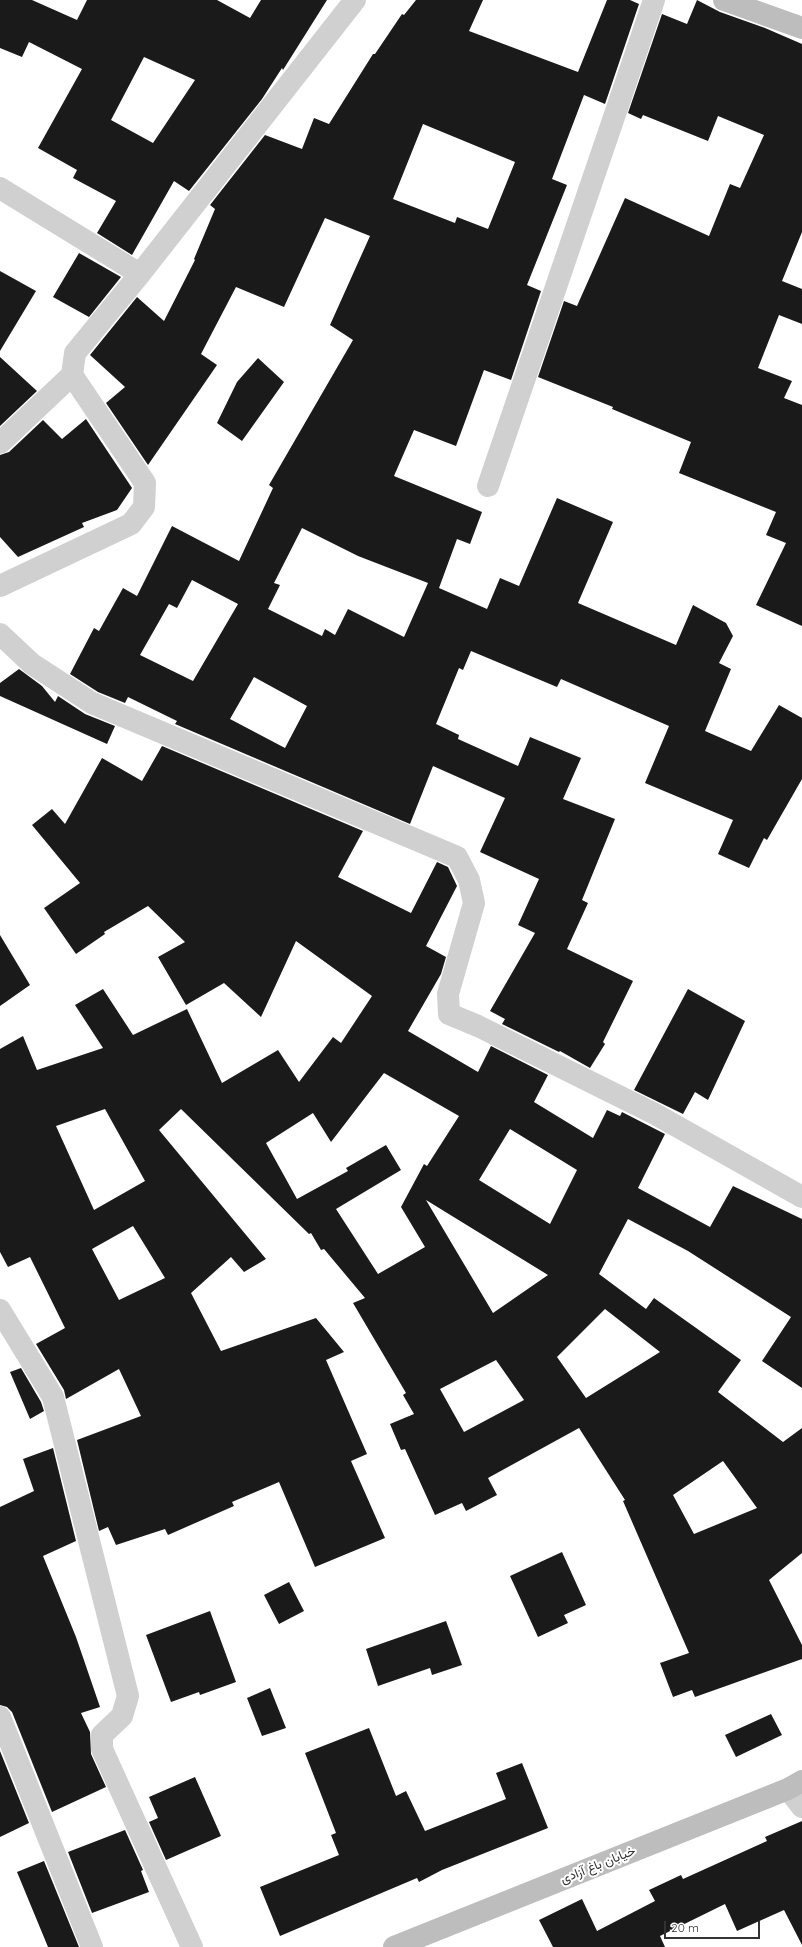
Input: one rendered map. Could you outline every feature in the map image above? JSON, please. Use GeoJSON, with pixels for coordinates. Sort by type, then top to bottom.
{"type":"FeatureCollection","features":[{"type":"Feature","properties":{"kind":"street"},"geometry":{"type":"LineString","coordinates":[[0,444],[72,375],[75,353],[140,274],[355,0]]}},
{"type":"Feature","properties":{"kind":"street"},"geometry":{"type":"LineString","coordinates":[[488,486],[654,0]]}},
{"type":"Feature","properties":{"kind":"street"},"geometry":{"type":"LineString","coordinates":[[724,0],[802,28]]}},
{"type":"Feature","properties":{"kind":"street"},"geometry":{"type":"LineString","coordinates":[[0,188],[140,274]]}},
{"type":"Feature","properties":{"kind":"street"},"geometry":{"type":"LineString","coordinates":[[0,586],[131,524],[144,507],[145,482],[72,375]]}},
{"type":"Feature","properties":{"kind":"street"},"geometry":{"type":"LineString","coordinates":[[0,634],[32,664],[92,703],[457,857],[469,880],[474,902],[448,994],[449,1014],[478,1026],[655,1114],[802,1197]]}},
{"type":"Feature","properties":{"kind":"street"},"geometry":{"type":"LineString","coordinates":[[0,1310],[53,1397],[128,1696],[122,1716],[102,1735],[102,1749],[192,1947]]}},
{"type":"Feature","properties":{"kind":"street"},"geometry":{"type":"LineString","coordinates":[[0,1717],[92,1947]]}},
{"type":"Feature","properties":{"kind":"street"},"geometry":{"type":"LineString","coordinates":[[795,1785],[802,1807]]}},
{"type":"Feature","properties":{"kind":"street","name":"خیابان باغ آزادی"},"geometry":{"type":"LineString","coordinates":[[394,1947],[416,1943],[795,1785]]}},
{"type":"Feature","properties":{"kind":"building"},"geometry":{"type":"Polygon","coordinates":[[[0,0],[32,0],[77,20],[87,0],[217,0],[250,18],[261,0],[327,0],[283,70],[282,68],[262,99],[189,191],[174,181],[132,255],[97,233],[116,201],[73,178],[77,170],[38,148],[82,69],[29,42],[22,57],[0,48],[0,0]],[[144,57],[111,120],[153,143],[195,80],[144,57]]]}},
{"type":"Feature","properties":{"kind":"building"},"geometry":{"type":"Polygon","coordinates":[[[416,0],[483,0],[469,31],[578,72],[607,0],[630,0],[639,4],[605,104],[584,95],[552,179],[567,185],[527,285],[541,291],[511,380],[484,370],[456,446],[414,430],[394,476],[482,512],[470,544],[457,539],[439,588],[487,609],[500,578],[519,586],[557,498],[613,522],[578,603],[676,645],[693,605],[726,623],[733,636],[719,663],[731,669],[705,731],[751,751],[779,705],[802,718],[802,779],[767,840],[764,838],[749,868],[718,854],[733,820],[645,783],[669,726],[561,679],[557,687],[471,651],[463,670],[459,668],[436,724],[459,735],[458,739],[518,766],[530,737],[581,758],[563,799],[615,819],[582,900],[588,903],[567,949],[633,981],[603,1042],[605,1044],[590,1068],[560,1051],[559,1052],[502,1024],[505,1019],[490,1011],[535,933],[518,925],[539,879],[480,852],[505,798],[433,766],[410,824],[175,724],[177,721],[128,697],[125,703],[98,692],[70,674],[94,628],[99,631],[123,588],[137,596],[172,526],[239,561],[273,488],[269,485],[353,340],[330,325],[370,236],[325,218],[284,307],[236,287],[201,354],[217,365],[148,465],[106,403],[125,387],[90,355],[137,297],[164,321],[195,260],[194,259],[215,209],[210,205],[265,135],[302,149],[314,118],[329,124],[373,54],[375,54],[402,14],[404,15],[416,0]],[[423,124],[393,199],[455,223],[457,217],[488,229],[515,162],[423,124]],[[302,528],[274,583],[280,585],[268,609],[322,636],[325,629],[335,635],[348,609],[404,637],[428,583],[358,556],[302,528]],[[192,580],[177,608],[169,604],[140,655],[193,681],[238,604],[192,580]],[[254,677],[230,719],[285,748],[307,706],[254,677]]]}},
{"type":"Feature","properties":{"kind":"building"},"geometry":{"type":"Polygon","coordinates":[[[697,0],[720,12],[765,28],[802,44],[802,232],[782,281],[802,289],[802,324],[779,315],[758,368],[792,381],[784,398],[802,405],[802,626],[756,605],[786,543],[766,535],[776,512],[679,473],[691,442],[612,409],[613,407],[538,377],[564,301],[577,306],[625,198],[709,236],[730,184],[740,188],[764,135],[718,116],[708,141],[643,115],[641,119],[628,113],[662,14],[687,24],[697,0]]]}},
{"type":"Feature","properties":{"kind":"building"},"geometry":{"type":"Polygon","coordinates":[[[79,253],[121,277],[89,317],[53,297],[79,253]]]}},
{"type":"Feature","properties":{"kind":"building"},"geometry":{"type":"Polygon","coordinates":[[[0,271],[36,291],[0,351],[0,271]]]}},
{"type":"Feature","properties":{"kind":"building"},"geometry":{"type":"Polygon","coordinates":[[[0,357],[37,391],[0,426],[0,357]]]}},
{"type":"Feature","properties":{"kind":"building"},"geometry":{"type":"Polygon","coordinates":[[[258,358],[284,382],[242,441],[217,423],[237,382],[258,358]]]}},
{"type":"Feature","properties":{"kind":"building"},"geometry":{"type":"Polygon","coordinates":[[[86,419],[132,488],[117,510],[82,523],[84,527],[18,557],[0,537],[0,455],[9,452],[43,420],[62,439],[86,419]]]}},
{"type":"Feature","properties":{"kind":"building"},"geometry":{"type":"Polygon","coordinates":[[[19,669],[42,686],[55,702],[58,696],[85,714],[115,726],[107,744],[0,696],[0,683],[19,669]]]}},
{"type":"Feature","properties":{"kind":"building"},"geometry":{"type":"Polygon","coordinates":[[[162,746],[363,831],[338,877],[411,913],[437,862],[448,867],[457,886],[426,946],[446,957],[441,974],[408,1031],[478,1072],[491,1046],[548,1075],[534,1102],[593,1138],[607,1110],[620,1116],[622,1112],[665,1134],[638,1188],[710,1227],[733,1186],[802,1219],[802,1388],[762,1361],[791,1317],[688,1251],[628,1219],[599,1274],[646,1309],[654,1298],[741,1360],[718,1392],[783,1442],[802,1428],[802,1553],[769,1580],[802,1645],[802,1659],[695,1697],[692,1690],[673,1697],[660,1663],[689,1653],[623,1501],[625,1500],[579,1428],[488,1478],[497,1495],[466,1511],[462,1503],[435,1515],[405,1449],[401,1450],[390,1424],[414,1414],[403,1395],[406,1393],[353,1303],[365,1298],[324,1249],[321,1250],[311,1233],[309,1234],[181,1109],[159,1130],[266,1259],[244,1272],[231,1257],[191,1293],[221,1351],[316,1318],[344,1352],[326,1360],[367,1454],[351,1461],[385,1538],[315,1567],[279,1482],[232,1502],[234,1506],[168,1535],[165,1529],[116,1545],[108,1527],[99,1531],[77,1440],[141,1416],[119,1369],[66,1399],[64,1390],[36,1344],[65,1328],[30,1257],[8,1267],[0,1252],[0,1049],[23,1036],[37,1070],[103,1048],[75,1005],[103,989],[133,1035],[187,1009],[222,1083],[278,1050],[299,1082],[333,1037],[341,1043],[372,996],[296,941],[261,1017],[224,983],[186,1005],[158,957],[185,942],[148,906],[104,932],[105,934],[76,954],[44,908],[80,883],[32,825],[52,809],[65,824],[102,758],[142,781],[162,746]],[[384,1073],[331,1142],[313,1113],[266,1143],[297,1199],[348,1171],[346,1168],[386,1145],[401,1170],[336,1209],[378,1274],[425,1247],[401,1207],[424,1164],[427,1166],[459,1116],[384,1073]],[[105,1109],[56,1126],[94,1210],[145,1181],[105,1109]],[[510,1129],[479,1180],[550,1224],[577,1170],[510,1129]],[[426,1200],[493,1313],[548,1275],[426,1200]],[[133,1226],[92,1249],[119,1300],[165,1278],[133,1226]],[[605,1309],[557,1357],[586,1398],[660,1352],[605,1309]],[[496,1360],[440,1389],[464,1432],[524,1400],[496,1360]],[[723,1461],[673,1495],[694,1534],[757,1508],[723,1461]]]}},
{"type":"Feature","properties":{"kind":"building"},"geometry":{"type":"Polygon","coordinates":[[[0,935],[30,985],[0,1006],[0,935]]]}},
{"type":"Feature","properties":{"kind":"building"},"geometry":{"type":"Polygon","coordinates":[[[688,989],[745,1021],[708,1100],[695,1092],[683,1114],[634,1090],[688,989]]]}},
{"type":"Feature","properties":{"kind":"building"},"geometry":{"type":"Polygon","coordinates":[[[21,1368],[41,1402],[44,1411],[30,1419],[10,1372],[21,1368]]]}},
{"type":"Feature","properties":{"kind":"building"},"geometry":{"type":"Polygon","coordinates":[[[53,1448],[76,1541],[43,1556],[76,1637],[100,1707],[81,1713],[90,1732],[91,1754],[106,1787],[52,1812],[12,1712],[7,1707],[0,1705],[0,1507],[34,1491],[23,1459],[53,1448]]]}},
{"type":"Feature","properties":{"kind":"building"},"geometry":{"type":"Polygon","coordinates":[[[562,1552],[586,1605],[564,1615],[568,1623],[538,1637],[510,1576],[562,1552]]]}},
{"type":"Feature","properties":{"kind":"building"},"geometry":{"type":"Polygon","coordinates":[[[289,1582],[304,1611],[279,1624],[264,1595],[289,1582]]]}},
{"type":"Feature","properties":{"kind":"building"},"geometry":{"type":"Polygon","coordinates":[[[210,1611],[236,1682],[200,1695],[199,1692],[171,1702],[146,1635],[210,1611]]]}},
{"type":"Feature","properties":{"kind":"building"},"geometry":{"type":"Polygon","coordinates":[[[446,1621],[462,1665],[432,1675],[430,1668],[378,1686],[366,1649],[446,1621]]]}},
{"type":"Feature","properties":{"kind":"building"},"geometry":{"type":"Polygon","coordinates":[[[270,1688],[286,1728],[262,1736],[247,1698],[270,1688]]]}},
{"type":"Feature","properties":{"kind":"building"},"geometry":{"type":"Polygon","coordinates":[[[771,1714],[782,1735],[736,1757],[725,1735],[771,1714]]]}},
{"type":"Feature","properties":{"kind":"building"},"geometry":{"type":"Polygon","coordinates":[[[369,1728],[396,1796],[406,1791],[425,1831],[506,1799],[496,1773],[522,1763],[548,1828],[442,1870],[419,1882],[417,1878],[280,1936],[260,1887],[339,1855],[331,1835],[336,1833],[305,1753],[369,1728]]]}},
{"type":"Feature","properties":{"kind":"building"},"geometry":{"type":"Polygon","coordinates":[[[0,1751],[29,1823],[0,1837],[0,1751]]]}},
{"type":"Feature","properties":{"kind":"building"},"geometry":{"type":"Polygon","coordinates":[[[195,1777],[221,1836],[166,1860],[149,1822],[158,1818],[149,1797],[195,1777]]]}},
{"type":"Feature","properties":{"kind":"building"},"geometry":{"type":"Polygon","coordinates":[[[802,1821],[802,1945],[784,1910],[737,1931],[725,1904],[660,1936],[665,1947],[553,1947],[539,1920],[582,1899],[597,1931],[655,1901],[649,1890],[681,1875],[683,1879],[767,1841],[765,1837],[802,1821]]]}},
{"type":"Feature","properties":{"kind":"building"},"geometry":{"type":"Polygon","coordinates":[[[125,1830],[143,1870],[141,1871],[149,1892],[92,1913],[68,1852],[125,1830]]]}},
{"type":"Feature","properties":{"kind":"building"},"geometry":{"type":"Polygon","coordinates":[[[44,1861],[79,1947],[48,1947],[17,1872],[44,1861]]]}}]}
